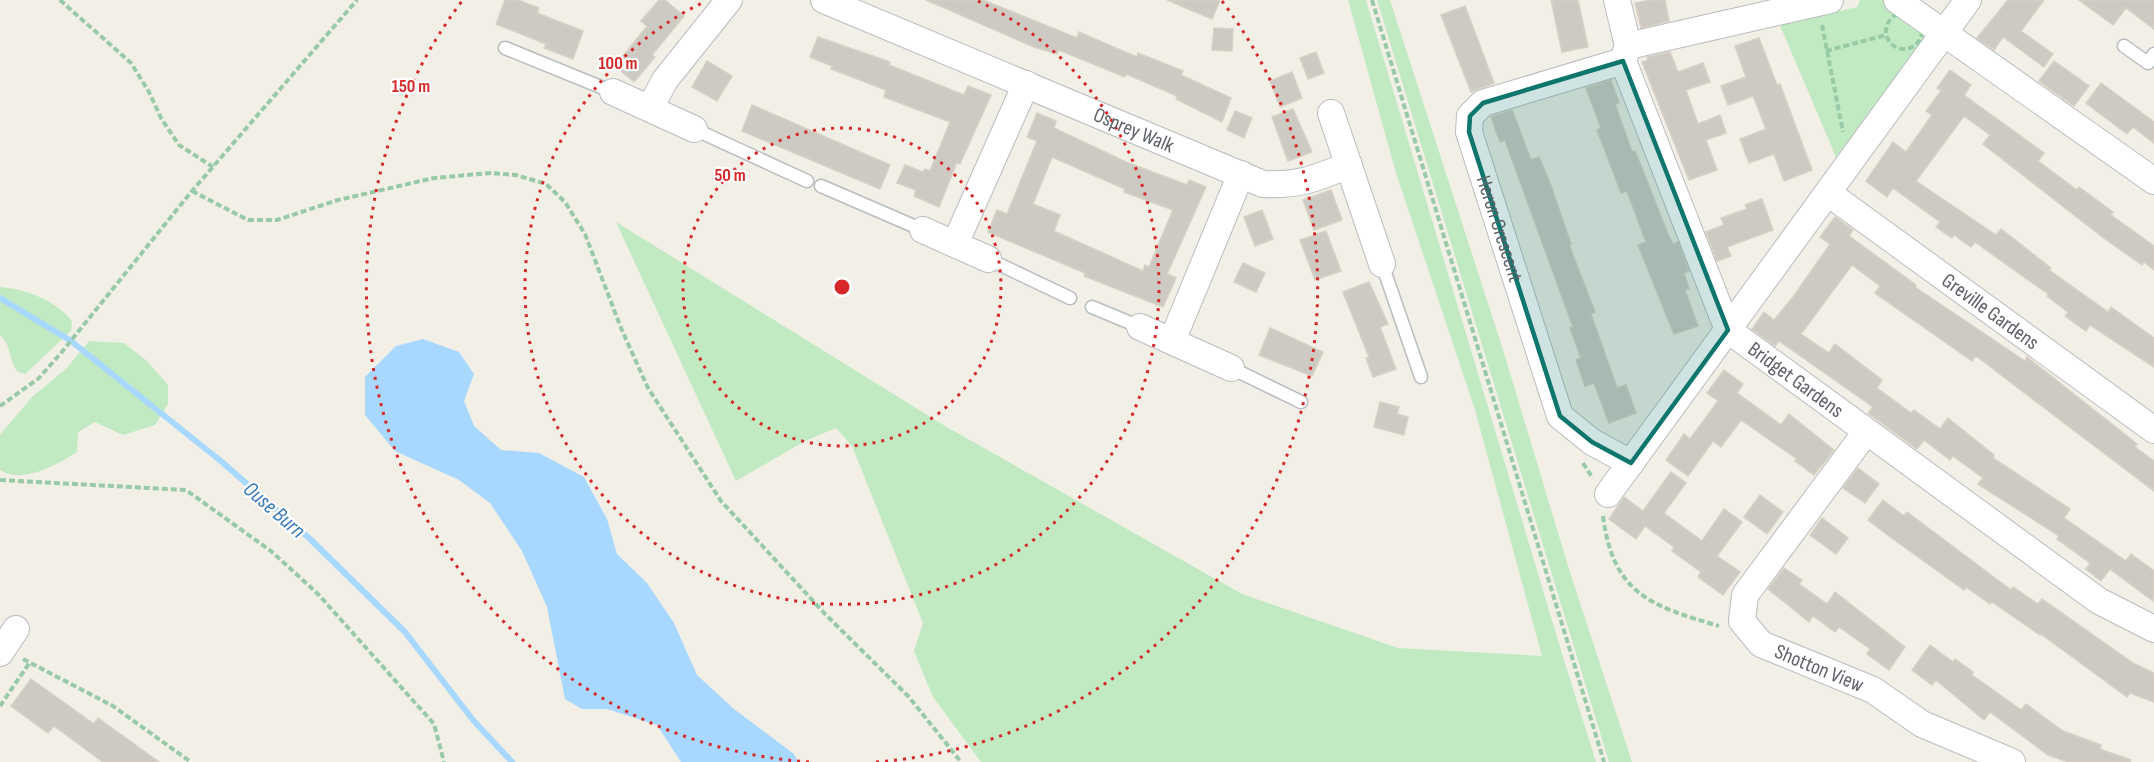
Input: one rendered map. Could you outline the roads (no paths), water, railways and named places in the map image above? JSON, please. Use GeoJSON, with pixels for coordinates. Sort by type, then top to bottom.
{"type":"FeatureCollection","features":[{"type":"Feature","properties":{"kind":"street"},"geometry":{"type":"LineString","coordinates":[[650,108],[665,80],[729,0]]}},
{"type":"Feature","properties":{"kind":"street","name":"Osprey Walk"},"geometry":{"type":"LineString","coordinates":[[824,0],[1263,184],[1289,185],[1311,181],[1349,165]]}},
{"type":"Feature","properties":{"kind":"street","name":"Bridget Gardens"},"geometry":{"type":"LineString","coordinates":[[1617,0],[1626,54],[1728,330],[2099,601],[2154,628]]}},
{"type":"Feature","properties":{"kind":"street"},"geometry":{"type":"LineString","coordinates":[[1897,0],[2154,182]]}},
{"type":"Feature","properties":{"kind":"street"},"geometry":{"type":"LineString","coordinates":[[1608,494],[1968,0]]}},
{"type":"Feature","properties":{"kind":"street","name":"Heron Crescent"},"geometry":{"type":"LineString","coordinates":[[1631,463],[1592,442],[1560,416],[1469,132],[1470,116],[1483,103],[1626,54],[1825,8]]}},
{"type":"Feature","properties":{"kind":"street"},"geometry":{"type":"LineString","coordinates":[[955,244],[1026,84]]}},
{"type":"Feature","properties":{"kind":"street"},"geometry":{"type":"LineString","coordinates":[[613,92],[694,129]]}},
{"type":"Feature","properties":{"kind":"street"},"geometry":{"type":"LineString","coordinates":[[1331,113],[1382,264]]}},
{"type":"Feature","properties":{"kind":"street"},"geometry":{"type":"LineString","coordinates":[[1172,341],[1241,174]]}},
{"type":"Feature","properties":{"kind":"street","name":"Greville Gardens"},"geometry":{"type":"LineString","coordinates":[[1828,193],[2154,430]]}},
{"type":"Feature","properties":{"kind":"street"},"geometry":{"type":"LineString","coordinates":[[923,230],[988,259]]}},
{"type":"Feature","properties":{"kind":"street"},"geometry":{"type":"LineString","coordinates":[[1140,327],[1231,368]]}},
{"type":"Feature","properties":{"kind":"street","name":"Shotton View"},"geometry":{"type":"LineString","coordinates":[[1866,432],[1745,595],[1742,621],[1761,644],[1873,690],[1922,724],[2012,762]]}},
{"type":"Feature","properties":{"kind":"street"},"geometry":{"type":"LineString","coordinates":[[0,652],[16,630]]}},
{"type":"Feature","properties":{"kind":"lane"},"geometry":{"type":"LineString","coordinates":[[2124,46],[2148,63],[2154,54]]}},
{"type":"Feature","properties":{"kind":"lane"},"geometry":{"type":"LineString","coordinates":[[505,48],[613,92]]}},
{"type":"Feature","properties":{"kind":"lane"},"geometry":{"type":"LineString","coordinates":[[694,129],[807,181]]}},
{"type":"Feature","properties":{"kind":"lane"},"geometry":{"type":"LineString","coordinates":[[821,186],[923,230]]}},
{"type":"Feature","properties":{"kind":"lane"},"geometry":{"type":"LineString","coordinates":[[988,259],[1070,298]]}},
{"type":"Feature","properties":{"kind":"lane"},"geometry":{"type":"LineString","coordinates":[[1382,264],[1421,376]]}},
{"type":"Feature","properties":{"kind":"lane"},"geometry":{"type":"LineString","coordinates":[[1092,307],[1140,327]]}},
{"type":"Feature","properties":{"kind":"lane"},"geometry":{"type":"LineString","coordinates":[[1231,368],[1301,402]]}},
{"type":"Feature","properties":{"kind":"water"},"geometry":{"type":"Polygon","coordinates":[[[423,339],[459,352],[474,374],[464,401],[474,426],[501,450],[539,453],[584,477],[607,519],[617,554],[647,583],[674,623],[697,675],[734,709],[794,754],[798,762],[681,762],[657,725],[607,709],[582,709],[565,699],[547,607],[522,551],[490,503],[459,480],[395,451],[365,415],[365,377],[396,346],[423,339]]]}},
{"type":"Feature","properties":{"kind":"waterway","name":"Ouse Burn"},"geometry":{"type":"LineString","coordinates":[[0,298],[71,341],[222,462],[309,538],[405,632],[473,720],[512,762]]}}]}
